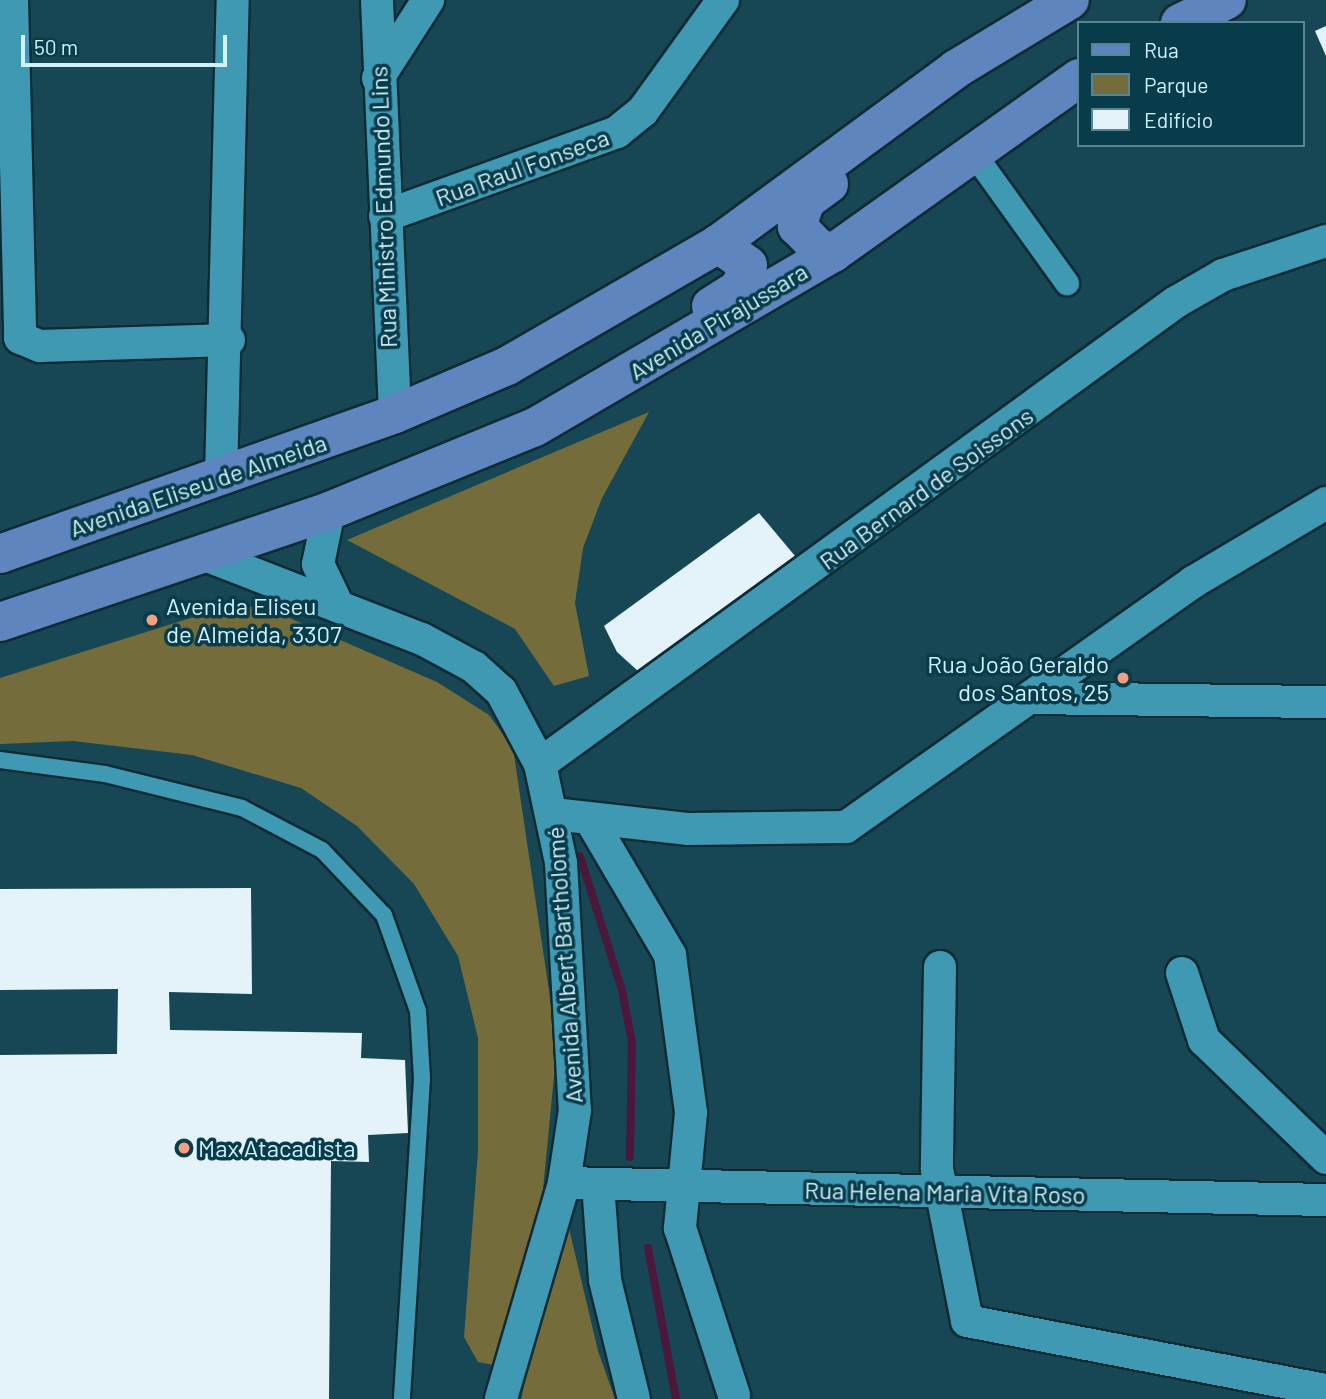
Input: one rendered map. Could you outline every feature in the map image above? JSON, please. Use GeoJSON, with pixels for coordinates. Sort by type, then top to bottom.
{"type":"FeatureCollection","features":[{"type":"Feature","properties":{"kind":"main road"},"geometry":{"type":"LineString","coordinates":[[395,414],[547,345],[718,244],[851,150],[956,69],[1070,0]]}},
{"type":"Feature","properties":{"kind":"main road"},"geometry":{"type":"LineString","coordinates":[[1184,21],[1227,0]]}},
{"type":"Feature","properties":{"kind":"main road","name":"Avenida Pirajussara"},"geometry":{"type":"LineString","coordinates":[[329,511],[471,457],[632,371],[833,253],[972,151],[1078,79]]}},
{"type":"Feature","properties":{"kind":"main road"},"geometry":{"type":"LineString","coordinates":[[833,253],[799,234],[798,218],[806,201],[833,181],[851,150]]}},
{"type":"Feature","properties":{"kind":"main road"},"geometry":{"type":"LineString","coordinates":[[632,371],[670,331],[740,288],[746,261],[718,244]]}},
{"type":"Feature","properties":{"kind":"main road","name":"Avenida Eliseu de Almeida"},"geometry":{"type":"LineString","coordinates":[[0,554],[221,478],[395,414]]}},
{"type":"Feature","properties":{"kind":"main road"},"geometry":{"type":"LineString","coordinates":[[0,622],[329,511]]}},
{"type":"Feature","properties":{"kind":"street"},"geometry":{"type":"LineString","coordinates":[[12,0],[20,338],[40,346],[229,340]]}},
{"type":"Feature","properties":{"kind":"street"},"geometry":{"type":"LineString","coordinates":[[221,478],[229,340],[233,0]]}},
{"type":"Feature","properties":{"kind":"street","name":"Rua Ministro Edmundo Lins"},"geometry":{"type":"LineString","coordinates":[[377,0],[378,78],[395,414]]}},
{"type":"Feature","properties":{"kind":"street"},"geometry":{"type":"LineString","coordinates":[[378,78],[428,0]]}},
{"type":"Feature","properties":{"kind":"street","name":"Rua Raul Fonseca"},"geometry":{"type":"LineString","coordinates":[[385,216],[617,132],[643,111],[723,0]]}},
{"type":"Feature","properties":{"kind":"street"},"geometry":{"type":"LineString","coordinates":[[972,151],[1067,283]]}},
{"type":"Feature","properties":{"kind":"street","name":"Rua Bernard de Soissons"},"geometry":{"type":"LineString","coordinates":[[540,764],[1176,302],[1223,275],[1326,241]]}},
{"type":"Feature","properties":{"kind":"street"},"geometry":{"type":"LineString","coordinates":[[553,814],[689,829],[846,827],[1215,568],[1326,503]]}},
{"type":"Feature","properties":{"kind":"street"},"geometry":{"type":"LineString","coordinates":[[329,511],[318,564],[338,606]]}},
{"type":"Feature","properties":{"kind":"street","name":"Avenida Albert Bartholomé"},"geometry":{"type":"LineString","coordinates":[[200,553],[338,606],[474,667],[501,691],[540,764],[553,814],[575,1110],[564,1183],[501,1399]]}},
{"type":"Feature","properties":{"kind":"street"},"geometry":{"type":"LineString","coordinates":[[1030,698],[1326,702]]}},
{"type":"Feature","properties":{"kind":"street"},"geometry":{"type":"LineString","coordinates":[[590,819],[670,955],[691,1113],[688,1187],[680,1228],[734,1395]]}},
{"type":"Feature","properties":{"kind":"street"},"geometry":{"type":"LineString","coordinates":[[940,967],[934,1087],[939,1193],[962,1312],[974,1325],[998,1331],[1326,1390]]}},
{"type":"Feature","properties":{"kind":"street"},"geometry":{"type":"LineString","coordinates":[[1182,972],[1204,1040],[1326,1158]]}},
{"type":"Feature","properties":{"kind":"street","name":"Rua Helena Maria Vita Roso"},"geometry":{"type":"LineString","coordinates":[[564,1183],[1326,1200]]}},
{"type":"Feature","properties":{"kind":"street"},"geometry":{"type":"LineString","coordinates":[[598,1184],[606,1280],[634,1399]]}},
{"type":"Feature","properties":{"kind":"lane"},"geometry":{"type":"LineString","coordinates":[[0,760],[105,774],[242,808],[323,850],[384,915],[418,1011],[422,1079],[402,1399]]}},
{"type":"Feature","properties":{"kind":"green space"},"geometry":{"type":"Polygon","coordinates":[[[649,412],[602,498],[583,548],[575,603],[589,676],[554,686],[515,629],[347,540],[649,412]]]}},
{"type":"Feature","properties":{"kind":"green space"},"geometry":{"type":"Polygon","coordinates":[[[235,604],[271,610],[437,682],[489,715],[513,748],[557,1045],[541,1210],[511,1337],[494,1365],[478,1362],[464,1337],[478,1151],[478,1038],[458,956],[414,884],[357,826],[301,788],[192,755],[73,741],[0,744],[0,678],[235,604]]]}},
{"type":"Feature","properties":{"kind":"green space"},"geometry":{"type":"Polygon","coordinates":[[[564,1207],[598,1351],[615,1399],[521,1399],[564,1207]]]}},
{"type":"Feature","properties":{"kind":"building"},"geometry":{"type":"Polygon","coordinates":[[[1326,26],[1326,56],[1315,31],[1326,26]]]}},
{"type":"Feature","properties":{"kind":"building"},"geometry":{"type":"Polygon","coordinates":[[[759,513],[795,556],[638,671],[617,652],[604,626],[759,513]]]}},
{"type":"Feature","properties":{"kind":"building","name":"Max Atacadista"},"geometry":{"type":"Polygon","coordinates":[[[251,888],[252,994],[169,992],[170,1030],[362,1033],[361,1058],[405,1060],[408,1133],[368,1135],[369,1162],[331,1161],[329,1399],[0,1399],[0,1055],[117,1054],[118,989],[0,990],[0,889],[251,888]]]}},
{"type":"Feature","properties":{"kind":"waterway"},"geometry":{"type":"LineString","coordinates":[[580,856],[622,990],[632,1043],[630,1157]]}},
{"type":"Feature","properties":{"kind":"waterway"},"geometry":{"type":"LineString","coordinates":[[648,1248],[676,1399]]}},
{"type":"Feature","properties":{"kind":"place","name":"Avenida Eliseu de Almeida, 3307"},"geometry":{"type":"Point","coordinates":[152,620]}},
{"type":"Feature","properties":{"kind":"place","name":"Rua João Geraldo dos Santos, 25"},"geometry":{"type":"Point","coordinates":[1123,678]}},
{"type":"Feature","properties":{"kind":"place","name":"Max Atacadista"},"geometry":{"type":"Point","coordinates":[184,1148]}}]}
